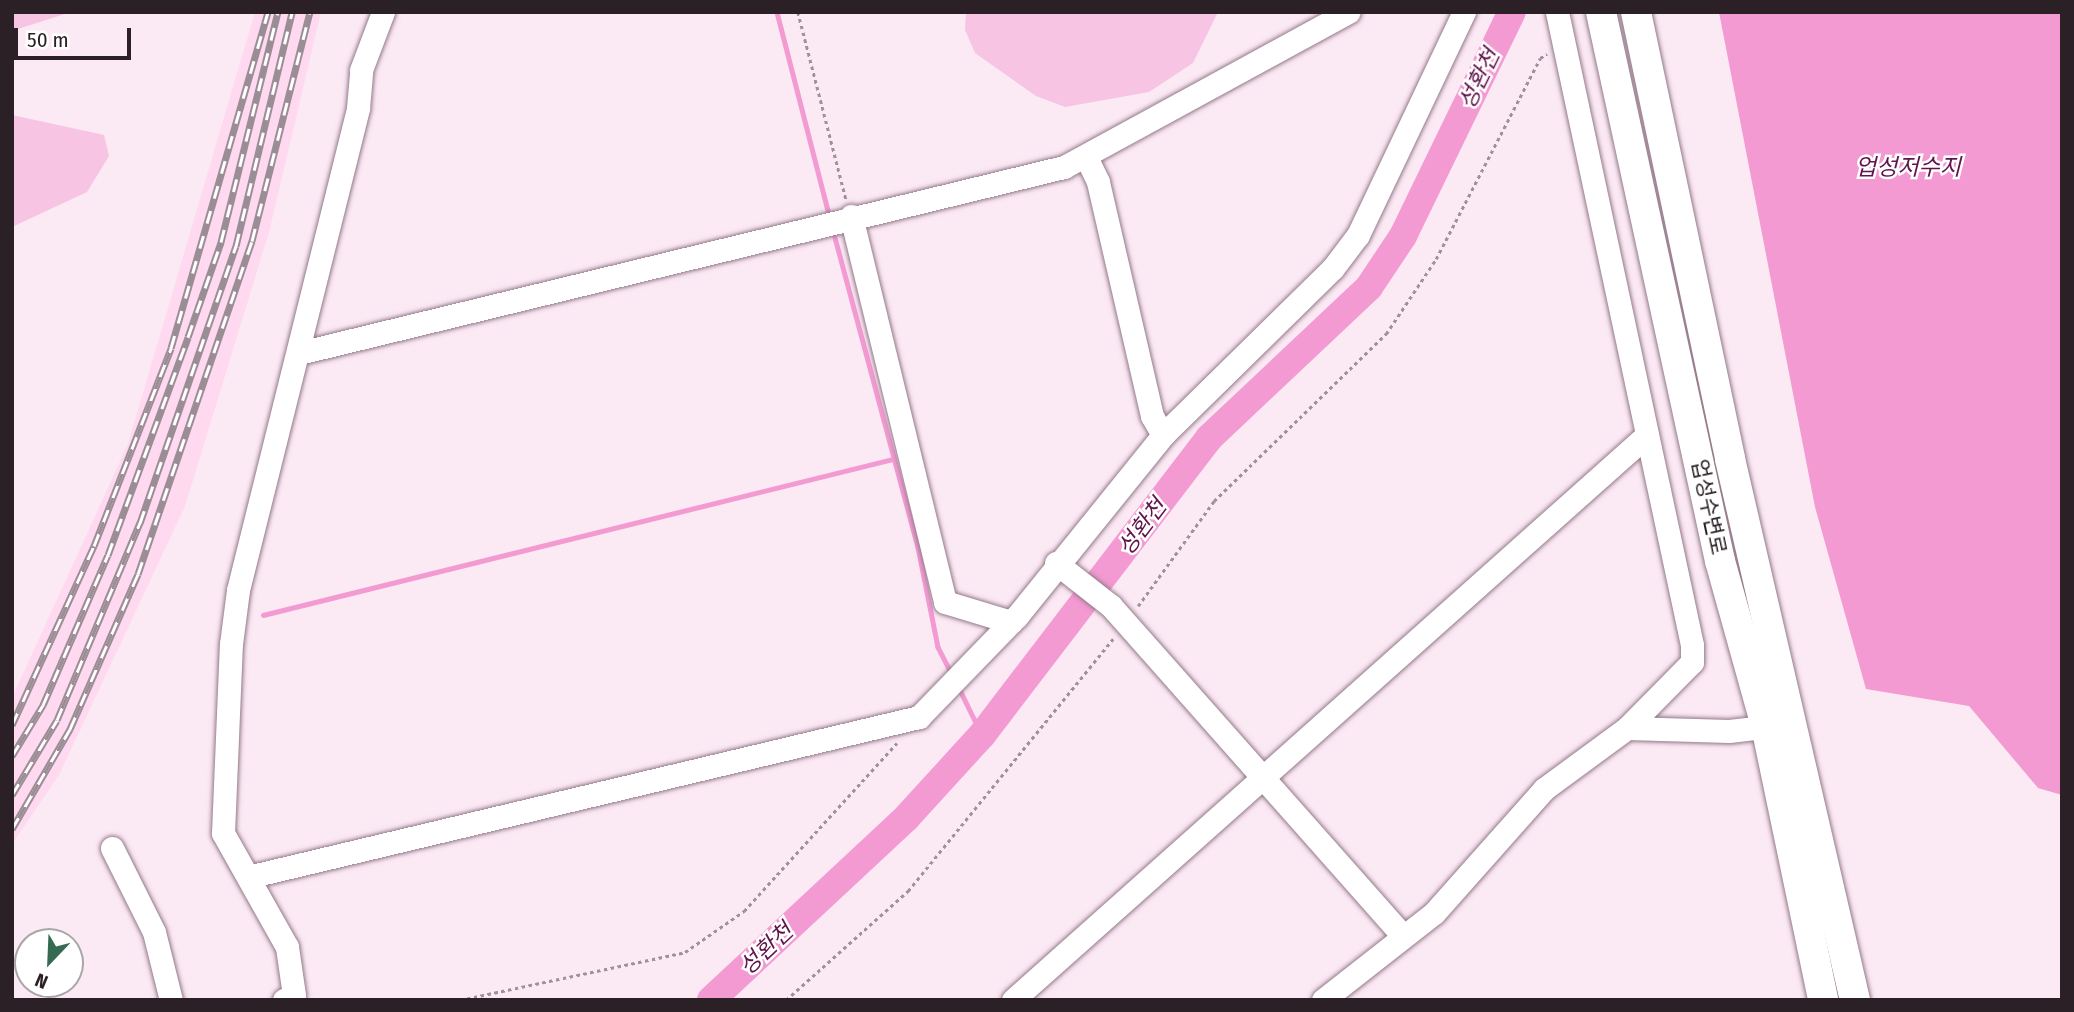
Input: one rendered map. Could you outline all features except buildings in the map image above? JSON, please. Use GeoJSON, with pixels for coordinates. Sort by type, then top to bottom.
{"type":"FeatureCollection","features":[{"type":"Feature","properties":{"kind":"main road","name":"업성수변로"},"geometry":{"type":"LineString","coordinates":[[1601,12],[1720,561],[1778,725],[1818,824],[1855,1000]]}},
{"type":"Feature","properties":{"kind":"main road","name":"업성수변로"},"geometry":{"type":"LineString","coordinates":[[1636,12],[1778,725],[1823,1000]]}},
{"type":"Feature","properties":{"kind":"street"},"geometry":{"type":"LineString","coordinates":[[284,1000],[294,995],[288,947],[252,876],[229,851],[223,824],[231,643],[238,590],[358,108],[361,70],[383,12]]}},
{"type":"Feature","properties":{"kind":"street"},"geometry":{"type":"LineString","coordinates":[[299,353],[1087,159],[1348,12]]}},
{"type":"Feature","properties":{"kind":"street"},"geometry":{"type":"LineString","coordinates":[[252,876],[897,720],[909,722],[932,708],[1012,622],[1056,563],[1163,435],[1333,268],[1358,235],[1464,12]]}},
{"type":"Feature","properties":{"kind":"street"},"geometry":{"type":"LineString","coordinates":[[1323,1000],[1458,889],[1516,815],[1587,754],[1627,728],[1692,662],[1647,435],[1562,46],[1558,12]]}},
{"type":"Feature","properties":{"kind":"street"},"geometry":{"type":"LineString","coordinates":[[1087,159],[1098,182],[1152,416],[1163,435]]}},
{"type":"Feature","properties":{"kind":"street"},"geometry":{"type":"LineString","coordinates":[[837,219],[945,602],[1012,622]]}},
{"type":"Feature","properties":{"kind":"street"},"geometry":{"type":"LineString","coordinates":[[1013,1000],[1647,435]]}},
{"type":"Feature","properties":{"kind":"street"},"geometry":{"type":"LineString","coordinates":[[1056,563],[1118,614],[1402,935]]}},
{"type":"Feature","properties":{"kind":"street"},"geometry":{"type":"LineString","coordinates":[[1627,728],[1729,731],[1778,725]]}},
{"type":"Feature","properties":{"kind":"street"},"geometry":{"type":"LineString","coordinates":[[112,848],[154,932],[171,1000]]}},
{"type":"Feature","properties":{"kind":"path"},"geometry":{"type":"LineString","coordinates":[[798,12],[837,219]]}},
{"type":"Feature","properties":{"kind":"path"},"geometry":{"type":"LineString","coordinates":[[786,1000],[908,891],[1118,614],[1214,501],[1386,334],[1436,258],[1540,58],[1562,46]]}},
{"type":"Feature","properties":{"kind":"path"},"geometry":{"type":"LineString","coordinates":[[460,1000],[685,952],[744,911],[900,741],[909,722]]}},
{"type":"Feature","properties":{"kind":"shaded area"},"geometry":{"type":"Polygon","coordinates":[[[12,12],[71,12],[12,31],[12,12]]]}},
{"type":"Feature","properties":{"kind":"shaded area"},"geometry":{"type":"Polygon","coordinates":[[[255,12],[321,12],[269,232],[185,506],[59,775],[12,844],[12,698],[128,444],[255,12]]]}},
{"type":"Feature","properties":{"kind":"shaded area"},"geometry":{"type":"Polygon","coordinates":[[[966,12],[1218,12],[1193,63],[1149,92],[1065,107],[1036,96],[975,53],[965,30],[966,12]]]}},
{"type":"Feature","properties":{"kind":"shaded area"},"geometry":{"type":"Polygon","coordinates":[[[12,115],[104,135],[109,156],[87,192],[12,227],[12,115]]]}},
{"type":"Feature","properties":{"kind":"water","name":"업성저수지"},"geometry":{"type":"Polygon","coordinates":[[[1719,12],[2062,12],[2062,795],[2038,788],[1969,706],[1866,689],[1815,507],[1719,12]]]}},
{"type":"Feature","properties":{"kind":"waterway"},"geometry":{"type":"LineString","coordinates":[[777,12],[830,218]]}},
{"type":"Feature","properties":{"kind":"waterway","name":"성환천"},"geometry":{"type":"LineString","coordinates":[[711,1000],[907,817],[982,735],[1209,438],[1369,287],[1403,236],[1512,12]]}},
{"type":"Feature","properties":{"kind":"waterway"},"geometry":{"type":"LineString","coordinates":[[833,230],[918,547],[938,647],[952,674]]}},
{"type":"Feature","properties":{"kind":"waterway"},"geometry":{"type":"LineString","coordinates":[[263,615],[893,459]]}},
{"type":"Feature","properties":{"kind":"waterway"},"geometry":{"type":"LineString","coordinates":[[959,688],[982,735]]}},
{"type":"Feature","properties":{"kind":"railway"},"geometry":{"type":"LineString","coordinates":[[12,725],[94,546],[171,348],[268,12]]}},
{"type":"Feature","properties":{"kind":"railway"},"geometry":{"type":"LineString","coordinates":[[12,756],[43,705],[108,555],[188,337],[221,242],[278,12]]}},
{"type":"Feature","properties":{"kind":"railway"},"geometry":{"type":"LineString","coordinates":[[12,795],[57,720],[140,523],[236,246],[292,12]]}},
{"type":"Feature","properties":{"kind":"railway"},"geometry":{"type":"LineString","coordinates":[[12,829],[70,729],[138,574],[252,241],[310,12]]}}]}
